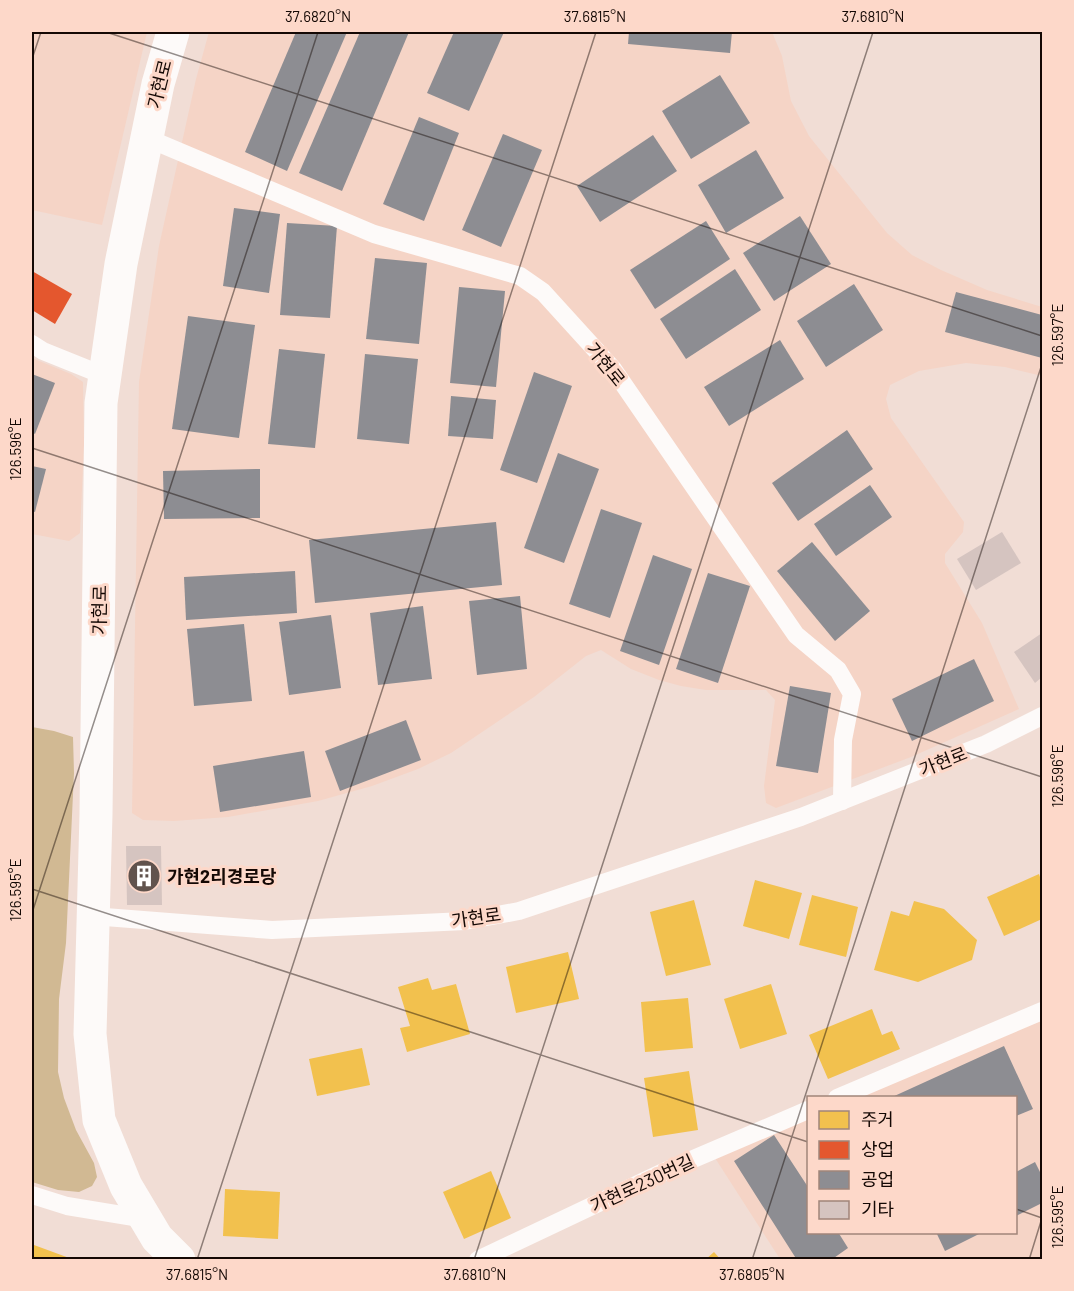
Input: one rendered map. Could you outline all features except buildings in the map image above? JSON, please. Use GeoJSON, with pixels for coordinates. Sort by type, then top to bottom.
{"type":"FeatureCollection","features":[{"type":"Feature","properties":{"kind":"street","name":"가현로"},"geometry":{"type":"LineString","coordinates":[[173,32],[158,84],[121,264],[101,404],[96,814],[90,1034],[99,1120],[126,1186],[157,1238],[179,1260]]}},
{"type":"Feature","properties":{"kind":"lane","name":"가현로"},"geometry":{"type":"LineString","coordinates":[[147,138],[374,234],[520,276],[543,292],[613,369],[796,635],[838,670],[852,694],[843,740],[842,801]]}},
{"type":"Feature","properties":{"kind":"lane"},"geometry":{"type":"LineString","coordinates":[[32,344],[105,376]]}},
{"type":"Feature","properties":{"kind":"lane","name":"가현로"},"geometry":{"type":"LineString","coordinates":[[92,916],[272,930],[465,921],[519,910],[801,817],[986,744],[1042,716]]}},
{"type":"Feature","properties":{"kind":"lane"},"geometry":{"type":"LineString","coordinates":[[842,1096],[1042,1011]]}},
{"type":"Feature","properties":{"kind":"lane","name":"가현로230번길"},"geometry":{"type":"LineString","coordinates":[[478,1260],[670,1169],[807,1110]]}},
{"type":"Feature","properties":{"kind":"lane"},"geometry":{"type":"LineString","coordinates":[[32,1195],[68,1206],[146,1219]]}},
{"type":"Feature","properties":{"kind":"shaded area"},"geometry":{"type":"Polygon","coordinates":[[[32,32],[147,32],[102,225],[32,210],[32,32]]]}},
{"type":"Feature","properties":{"kind":"shaded area"},"geometry":{"type":"Polygon","coordinates":[[[209,32],[772,32],[782,56],[791,101],[809,136],[887,233],[912,255],[941,270],[987,290],[1042,307],[1042,376],[1005,367],[966,363],[919,371],[890,385],[886,399],[891,418],[964,522],[963,532],[945,554],[945,563],[982,623],[1019,709],[911,757],[776,808],[766,803],[764,786],[775,700],[766,690],[706,690],[681,686],[631,669],[601,650],[586,656],[534,697],[451,753],[418,769],[372,786],[318,801],[228,817],[174,821],[143,820],[132,813],[139,382],[159,246],[196,79],[209,32]]]}},
{"type":"Feature","properties":{"kind":"shaded area"},"geometry":{"type":"Polygon","coordinates":[[[32,358],[71,374],[83,382],[84,443],[80,533],[69,541],[32,534],[32,358]]]}},
{"type":"Feature","properties":{"kind":"shaded area"},"geometry":{"type":"Polygon","coordinates":[[[32,727],[73,737],[74,773],[66,943],[59,999],[58,1072],[64,1098],[76,1130],[94,1163],[97,1177],[92,1186],[79,1192],[58,1190],[32,1182],[32,727]]]}},
{"type":"Feature","properties":{"kind":"shaded area"},"geometry":{"type":"Polygon","coordinates":[[[1042,1018],[1042,1259],[780,1259],[715,1158],[807,1118],[807,1234],[1017,1234],[1017,1096],[859,1096],[1042,1018]]]}},
{"type":"Feature","properties":{"kind":"place","name":"가현2리경로당"},"geometry":{"type":"Point","coordinates":[144,876]}}]}
